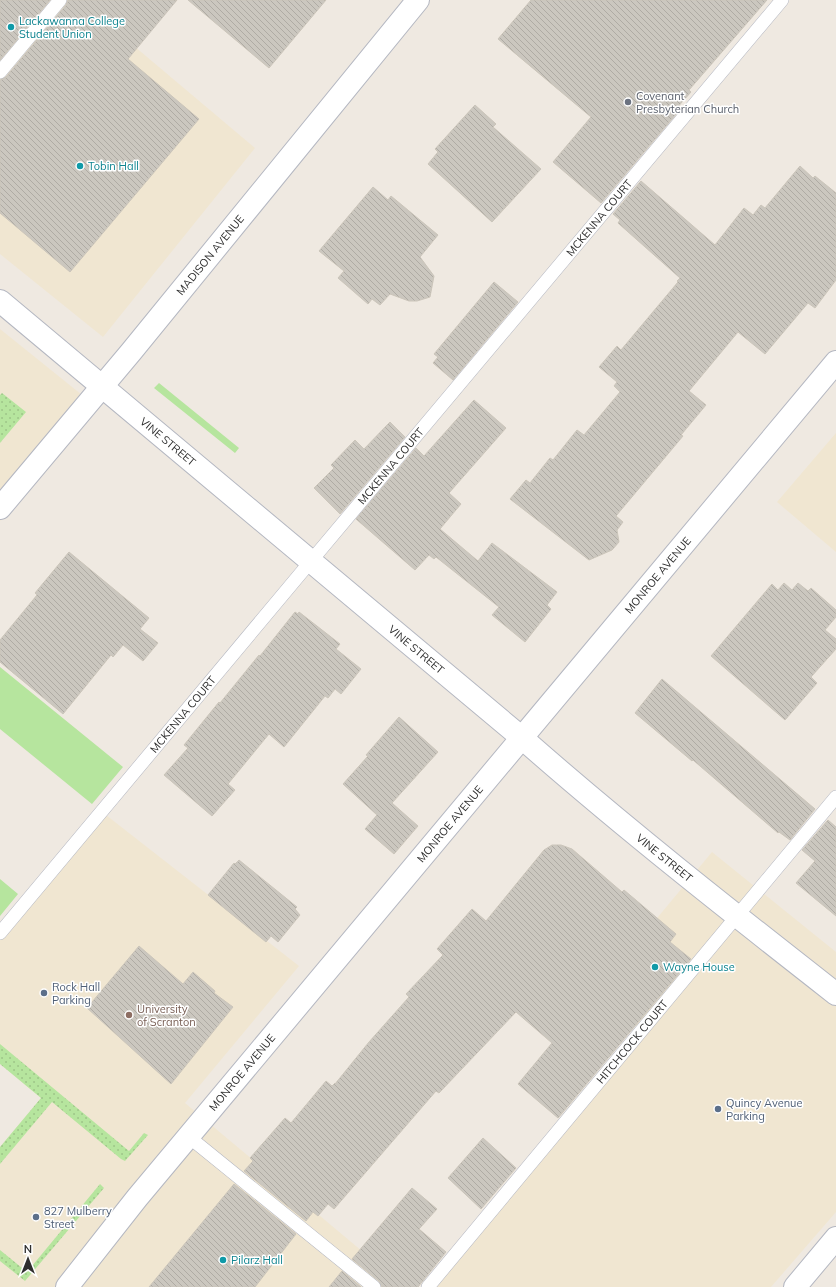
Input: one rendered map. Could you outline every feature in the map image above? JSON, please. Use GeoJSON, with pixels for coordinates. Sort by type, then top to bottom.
{"type":"FeatureCollection","features":[{"type":"Feature","properties":{"kind":"street","name":"MADISON AVENUE"},"geometry":{"type":"LineString","coordinates":[[0,508],[141,340],[418,0]]}},
{"type":"Feature","properties":{"kind":"street","name":"VINE STREET"},"geometry":{"type":"LineString","coordinates":[[0,301],[522,738],[559,771],[738,917],[836,994]]}},
{"type":"Feature","properties":{"kind":"street","name":"MONROE AVENUE"},"geometry":{"type":"LineString","coordinates":[[67,1287],[137,1198],[836,362]]}},
{"type":"Feature","properties":{"kind":"street"},"geometry":{"type":"LineString","coordinates":[[795,1287],[836,1238]]}},
{"type":"Feature","properties":{"kind":"lane"},"geometry":{"type":"LineString","coordinates":[[0,72],[60,0]]}},
{"type":"Feature","properties":{"kind":"lane","name":"MCKENNA COURT"},"geometry":{"type":"LineString","coordinates":[[0,933],[782,0]]}},
{"type":"Feature","properties":{"kind":"lane","name":"HITCHCOCK COURT"},"geometry":{"type":"LineString","coordinates":[[428,1287],[738,917],[836,797]]}},
{"type":"Feature","properties":{"kind":"lane"},"geometry":{"type":"LineString","coordinates":[[189,1137],[374,1287]]}},
{"type":"Feature","properties":{"kind":"shaded area"},"geometry":{"type":"Polygon","coordinates":[[[0,0],[85,0],[83,3],[255,148],[103,337],[0,254],[0,0]]]}},
{"type":"Feature","properties":{"kind":"shaded area"},"geometry":{"type":"Polygon","coordinates":[[[0,329],[97,407],[0,521],[0,329]]]}},
{"type":"Feature","properties":{"kind":"shaded area"},"geometry":{"type":"Polygon","coordinates":[[[836,433],[836,552],[777,502],[836,433]]]}},
{"type":"Feature","properties":{"kind":"shaded area","name":"University of Scranton"},"geometry":{"type":"Polygon","coordinates":[[[97,808],[299,966],[185,1103],[405,1287],[0,1287],[0,1147],[41,1098],[0,1064],[0,925],[97,808]]]}},
{"type":"Feature","properties":{"kind":"shaded area"},"geometry":{"type":"Polygon","coordinates":[[[712,852],[836,952],[836,1212],[771,1287],[435,1287],[647,1034],[594,994],[712,852]]]}},
{"type":"Feature","properties":{"kind":"green space"},"geometry":{"type":"Polygon","coordinates":[[[159,383],[239,448],[235,453],[154,388],[159,383]]]}},
{"type":"Feature","properties":{"kind":"green space"},"geometry":{"type":"Polygon","coordinates":[[[2,393],[26,412],[0,443],[0,395],[2,393]]]}},
{"type":"Feature","properties":{"kind":"green space"},"geometry":{"type":"Polygon","coordinates":[[[0,667],[123,767],[92,804],[0,729],[0,667]]]}},
{"type":"Feature","properties":{"kind":"green space"},"geometry":{"type":"Polygon","coordinates":[[[0,879],[18,894],[0,916],[0,879]]]}},
{"type":"Feature","properties":{"kind":"green space"},"geometry":{"type":"Polygon","coordinates":[[[0,1044],[129,1151],[144,1133],[148,1135],[125,1161],[52,1102],[0,1164],[0,1147],[41,1098],[0,1064],[0,1044]]]}},
{"type":"Feature","properties":{"kind":"green space"},"geometry":{"type":"Polygon","coordinates":[[[100,1184],[104,1188],[25,1281],[0,1261],[0,1250],[27,1272],[100,1184]]]}},
{"type":"Feature","properties":{"kind":"building","name":"Lackawanna College Student Union"},"geometry":{"type":"Polygon","coordinates":[[[0,0],[50,0],[0,60],[0,0]]]}},
{"type":"Feature","properties":{"kind":"building","name":"Tobin Hall"},"geometry":{"type":"Polygon","coordinates":[[[68,0],[177,0],[128,59],[199,119],[70,272],[0,213],[0,80],[6,77],[66,5],[68,0]]]}},
{"type":"Feature","properties":{"kind":"building"},"geometry":{"type":"Polygon","coordinates":[[[188,0],[326,0],[269,68],[188,0]]]}},
{"type":"Feature","properties":{"kind":"building","name":"Covenant Presbyterian Church"},"geometry":{"type":"Polygon","coordinates":[[[531,0],[767,0],[689,90],[691,92],[675,110],[677,113],[601,203],[553,162],[591,117],[498,39],[531,0]]]}},
{"type":"Feature","properties":{"kind":"building"},"geometry":{"type":"Polygon","coordinates":[[[475,105],[496,124],[493,127],[541,169],[492,222],[428,164],[438,152],[435,149],[475,105]]]}},
{"type":"Feature","properties":{"kind":"building"},"geometry":{"type":"Polygon","coordinates":[[[800,166],[813,178],[815,176],[836,193],[836,280],[815,308],[808,303],[765,354],[738,332],[689,391],[706,405],[681,435],[683,436],[616,516],[623,522],[617,530],[619,542],[612,550],[589,560],[510,499],[526,480],[530,483],[550,458],[553,460],[577,430],[584,435],[620,392],[614,386],[617,382],[599,367],[617,346],[621,350],[680,278],[618,223],[620,220],[613,214],[641,181],[715,245],[744,208],[753,215],[761,205],[765,208],[800,166]]]}},
{"type":"Feature","properties":{"kind":"building"},"geometry":{"type":"Polygon","coordinates":[[[373,187],[388,200],[391,196],[438,235],[420,257],[434,276],[430,297],[417,301],[409,301],[390,294],[380,305],[372,299],[368,304],[338,278],[344,271],[319,251],[373,187]]]}},
{"type":"Feature","properties":{"kind":"building"},"geometry":{"type":"Polygon","coordinates":[[[494,282],[518,302],[453,380],[433,363],[438,357],[434,354],[494,282]]]}},
{"type":"Feature","properties":{"kind":"building"},"geometry":{"type":"Polygon","coordinates":[[[474,400],[506,428],[449,493],[461,504],[440,529],[478,561],[492,543],[557,592],[547,605],[551,609],[525,642],[492,615],[499,607],[436,557],[434,559],[429,555],[415,570],[356,519],[416,448],[424,456],[474,400]]]}},
{"type":"Feature","properties":{"kind":"building"},"geometry":{"type":"Polygon","coordinates":[[[390,422],[405,437],[340,514],[314,488],[334,468],[331,465],[355,440],[364,449],[390,422]]]}},
{"type":"Feature","properties":{"kind":"building"},"geometry":{"type":"Polygon","coordinates":[[[69,552],[149,618],[140,629],[158,643],[143,661],[123,645],[113,657],[111,655],[63,714],[0,662],[0,640],[37,595],[35,593],[69,552]]]}},
{"type":"Feature","properties":{"kind":"building"},"geometry":{"type":"Polygon","coordinates":[[[784,583],[792,590],[798,583],[808,591],[811,588],[836,610],[836,617],[825,630],[836,639],[836,649],[811,677],[817,683],[785,720],[711,656],[772,584],[778,590],[784,583]]]}},
{"type":"Feature","properties":{"kind":"building"},"geometry":{"type":"Polygon","coordinates":[[[295,612],[298,614],[299,612],[340,644],[336,649],[361,669],[341,694],[335,689],[328,698],[325,696],[284,747],[269,734],[228,784],[235,790],[212,816],[164,775],[188,748],[184,745],[259,655],[260,656],[295,612]]]}},
{"type":"Feature","properties":{"kind":"building"},"geometry":{"type":"Polygon","coordinates":[[[662,679],[815,809],[790,840],[779,832],[778,833],[693,760],[692,761],[635,713],[662,679]]]}},
{"type":"Feature","properties":{"kind":"building"},"geometry":{"type":"Polygon","coordinates":[[[399,717],[438,752],[392,803],[418,826],[394,854],[365,829],[377,815],[343,784],[368,756],[366,755],[399,717]]]}},
{"type":"Feature","properties":{"kind":"building"},"geometry":{"type":"Polygon","coordinates":[[[828,820],[836,827],[836,916],[796,883],[815,861],[802,850],[828,820]]]}},
{"type":"Feature","properties":{"kind":"building"},"geometry":{"type":"Polygon","coordinates":[[[552,845],[561,845],[572,849],[622,892],[624,890],[676,934],[670,942],[691,959],[558,1118],[518,1084],[552,1043],[516,1012],[439,1093],[436,1091],[334,1209],[328,1204],[318,1216],[313,1212],[306,1221],[244,1171],[253,1161],[250,1158],[285,1118],[291,1123],[326,1081],[332,1086],[335,1084],[369,1042],[409,997],[406,994],[443,955],[437,949],[472,909],[486,921],[544,850],[552,845]]]}},
{"type":"Feature","properties":{"kind":"building"},"geometry":{"type":"Polygon","coordinates":[[[239,860],[297,907],[295,909],[300,915],[278,942],[271,936],[266,942],[208,895],[234,863],[235,864],[239,860]]]}},
{"type":"Feature","properties":{"kind":"building"},"geometry":{"type":"Polygon","coordinates":[[[139,946],[183,984],[193,972],[215,991],[214,993],[233,1007],[171,1084],[87,1008],[139,946]]]}},
{"type":"Feature","properties":{"kind":"building"},"geometry":{"type":"Polygon","coordinates":[[[483,1138],[516,1168],[481,1209],[448,1178],[483,1138]]]}},
{"type":"Feature","properties":{"kind":"building","name":"Pilarz Hall"},"geometry":{"type":"Polygon","coordinates":[[[234,1184],[296,1234],[255,1287],[149,1287],[234,1184]]]}},
{"type":"Feature","properties":{"kind":"building"},"geometry":{"type":"Polygon","coordinates":[[[412,1188],[437,1209],[419,1229],[446,1252],[418,1287],[382,1287],[379,1281],[352,1259],[412,1188]]]}},
{"type":"Feature","properties":{"kind":"building"},"geometry":{"type":"Polygon","coordinates":[[[342,1271],[361,1287],[329,1287],[342,1271]]]}},
{"type":"Feature","properties":{"kind":"place","name":"Lackawanna College Student Union"},"geometry":{"type":"Point","coordinates":[11,27]}},
{"type":"Feature","properties":{"kind":"place","name":"Covenant Presbyterian Church"},"geometry":{"type":"Point","coordinates":[628,102]}},
{"type":"Feature","properties":{"kind":"place","name":"Tobin Hall"},"geometry":{"type":"Point","coordinates":[80,166]}},
{"type":"Feature","properties":{"kind":"place","name":"Wayne House"},"geometry":{"type":"Point","coordinates":[655,967]}},
{"type":"Feature","properties":{"kind":"place","name":"Rock Hall Parking"},"geometry":{"type":"Point","coordinates":[44,993]}},
{"type":"Feature","properties":{"kind":"place","name":"University of Scranton"},"geometry":{"type":"Point","coordinates":[129,1015]}},
{"type":"Feature","properties":{"kind":"place","name":"Quincy Avenue Parking"},"geometry":{"type":"Point","coordinates":[718,1109]}},
{"type":"Feature","properties":{"kind":"place","name":"827 Mulberry Street"},"geometry":{"type":"Point","coordinates":[36,1217]}},
{"type":"Feature","properties":{"kind":"place","name":"Pilarz Hall"},"geometry":{"type":"Point","coordinates":[223,1260]}}]}
